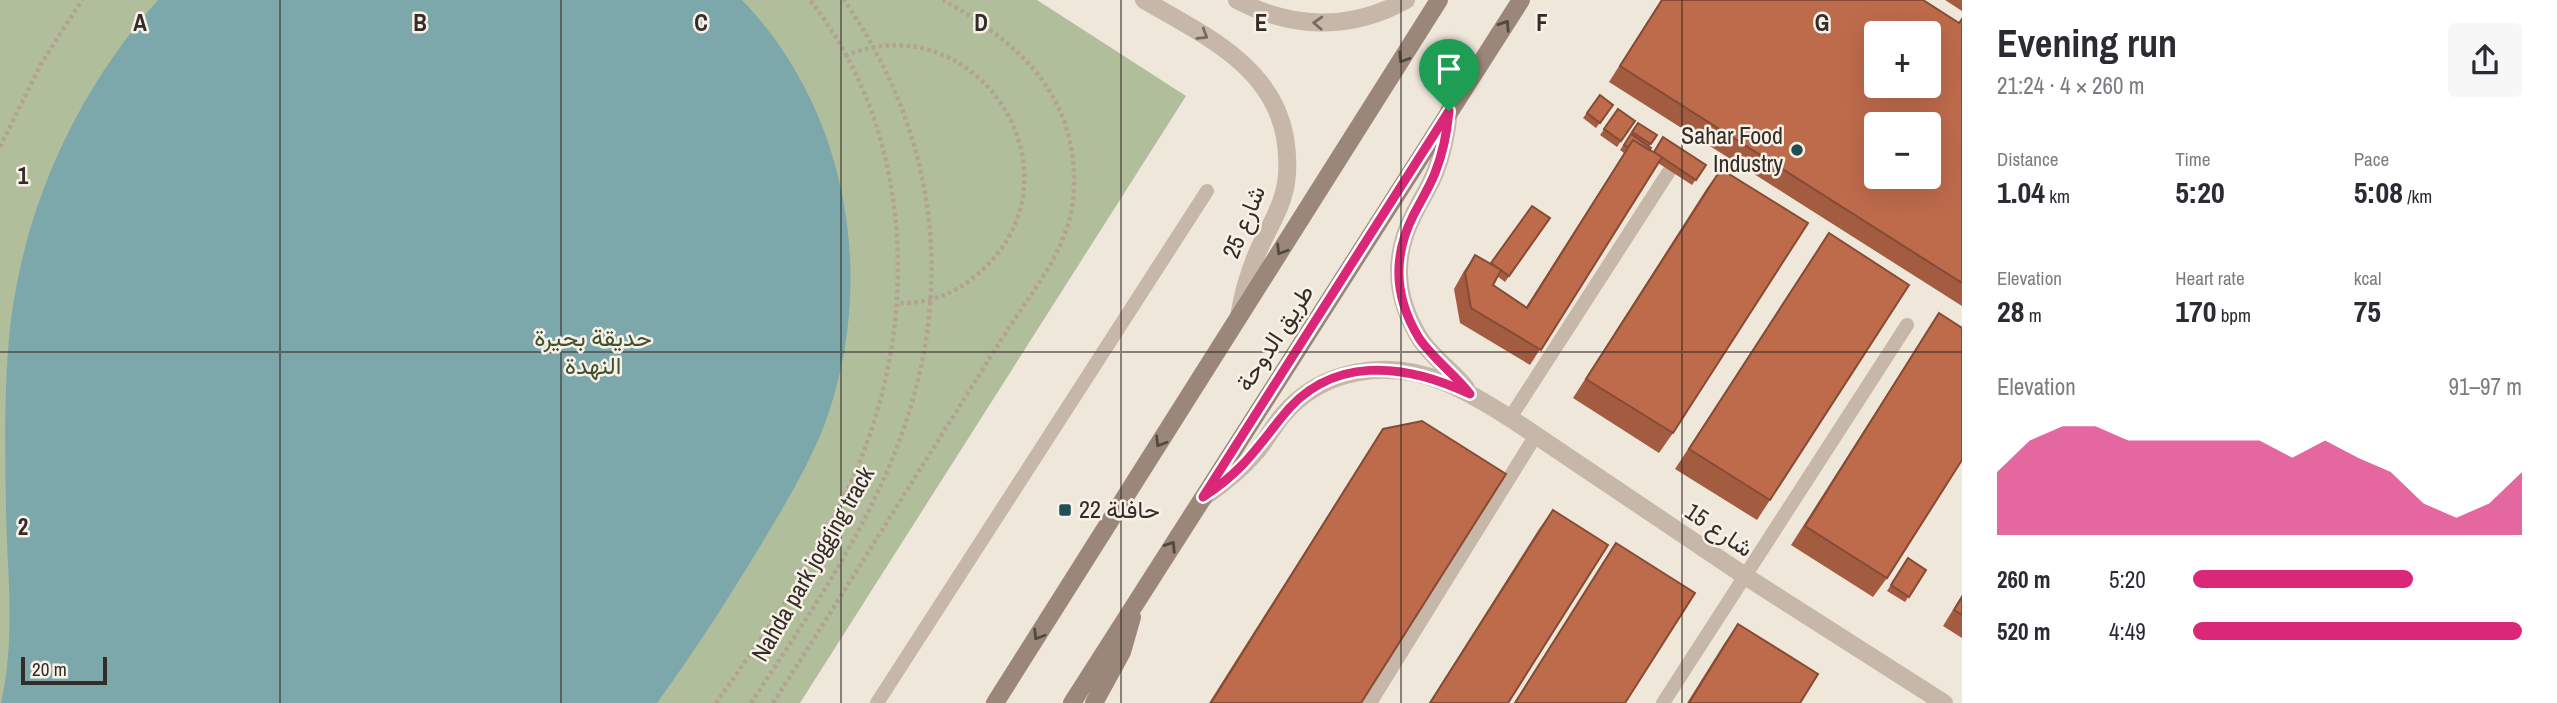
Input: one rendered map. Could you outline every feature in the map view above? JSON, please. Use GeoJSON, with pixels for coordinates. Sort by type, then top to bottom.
{"type":"FeatureCollection","features":[{"type":"Feature","properties":{"kind":"main road","name":"طريق الدوحة"},"geometry":{"type":"LineString","coordinates":[[995,703],[1439,0]]}},
{"type":"Feature","properties":{"kind":"main road","name":"طريق الدوحة"},"geometry":{"type":"LineString","coordinates":[[1072,703],[1521,0]]}},
{"type":"Feature","properties":{"kind":"main road"},"geometry":{"type":"LineString","coordinates":[[1094,703],[1122,652],[1134,604]]}},
{"type":"Feature","properties":{"kind":"street","name":"شارع 25"},"geometry":{"type":"LineString","coordinates":[[1144,0],[1241,61],[1267,92],[1284,130],[1288,151],[1284,195],[1250,272],[1238,318]]}},
{"type":"Feature","properties":{"kind":"street"},"geometry":{"type":"LineString","coordinates":[[1237,0],[1272,15],[1317,24],[1363,19],[1406,0]]}},
{"type":"Feature","properties":{"kind":"street","name":"شارع 15"},"geometry":{"type":"LineString","coordinates":[[1449,111],[1443,151],[1399,252],[1398,286],[1402,302],[1420,340],[1460,380],[1470,394]]}},
{"type":"Feature","properties":{"kind":"street","name":"شارع 15"},"geometry":{"type":"LineString","coordinates":[[1203,497],[1222,485],[1248,461],[1296,402],[1331,379],[1372,369],[1396,370],[1443,381],[1510,418],[1745,576],[1944,703]]}},
{"type":"Feature","properties":{"kind":"lane"},"geometry":{"type":"LineString","coordinates":[[1510,418],[1668,173]]}},
{"type":"Feature","properties":{"kind":"lane"},"geometry":{"type":"LineString","coordinates":[[877,703],[1207,191]]}},
{"type":"Feature","properties":{"kind":"lane"},"geometry":{"type":"LineString","coordinates":[[1663,703],[1907,325]]}},
{"type":"Feature","properties":{"kind":"lane"},"geometry":{"type":"LineString","coordinates":[[1370,703],[1536,435]]}},
{"type":"Feature","properties":{"kind":"path"},"geometry":{"type":"LineString","coordinates":[[0,147],[41,64],[82,0]]}},
{"type":"Feature","properties":{"kind":"path","name":"Nahda park jogging track"},"geometry":{"type":"LineString","coordinates":[[716,703],[802,572],[851,480],[882,394],[897,303],[899,254],[892,184],[873,117],[845,56],[810,0]]}},
{"type":"Feature","properties":{"kind":"path","name":"Nahda park jogging track"},"geometry":{"type":"LineString","coordinates":[[751,703],[820,597],[887,472],[905,428],[918,381],[931,301],[930,225],[918,157],[899,97],[873,45],[844,0]]}},
{"type":"Feature","properties":{"kind":"path"},"geometry":{"type":"LineString","coordinates":[[772,703],[983,369],[1047,273],[1065,236],[1071,215],[1074,168],[1064,120],[1055,98],[1025,58],[1006,41],[943,0]]}},
{"type":"Feature","properties":{"kind":"path"},"geometry":{"type":"LineString","coordinates":[[845,56],[873,45],[907,44],[926,47],[960,61],[975,72],[1001,100],[1018,133],[1023,151],[1023,197],[1008,239],[999,254],[960,288],[931,301],[897,303]]}},
{"type":"Feature","properties":{"kind":"green space","name":"حديقة بحيرة النهدة"},"geometry":{"type":"Polygon","coordinates":[[[0,0],[1037,0],[1186,96],[800,703],[0,703],[0,0]]]}},
{"type":"Feature","properties":{"kind":"water","name":"حديقة بحيرة النهدة"},"geometry":{"type":"Polygon","coordinates":[[[158,0],[742,0],[778,44],[808,93],[829,146],[843,201],[850,257],[849,314],[840,371],[824,426],[794,488],[722,607],[657,703],[1,703],[6,678],[10,606],[6,395],[10,328],[17,283],[28,238],[59,152],[103,72],[158,0]]]}},
{"type":"Feature","properties":{"kind":"building","name":"Sahar Food Industry"},"geometry":{"type":"Polygon","coordinates":[[[1662,0],[1923,0],[1959,23],[1962,19],[1962,283],[1620,66],[1662,0]]]}},
{"type":"Feature","properties":{"kind":"building"},"geometry":{"type":"Polygon","coordinates":[[[1600,95],[1613,105],[1600,123],[1587,113],[1600,95]]]}},
{"type":"Feature","properties":{"kind":"building"},"geometry":{"type":"Polygon","coordinates":[[[1618,109],[1635,121],[1621,141],[1604,129],[1618,109]]]}},
{"type":"Feature","properties":{"kind":"building"},"geometry":{"type":"Polygon","coordinates":[[[1638,123],[1657,135],[1651,144],[1632,132],[1638,123]]]}},
{"type":"Feature","properties":{"kind":"building"},"geometry":{"type":"Polygon","coordinates":[[[1631,134],[1651,148],[1649,150],[1633,140],[1628,147],[1624,145],[1631,134]]]}},
{"type":"Feature","properties":{"kind":"building"},"geometry":{"type":"Polygon","coordinates":[[[1663,137],[1706,165],[1696,180],[1654,152],[1663,137]]]}},
{"type":"Feature","properties":{"kind":"building"},"geometry":{"type":"Polygon","coordinates":[[[1633,140],[1662,157],[1541,350],[1471,308],[1465,273],[1475,255],[1501,270],[1493,285],[1527,308],[1633,140]]]}},
{"type":"Feature","properties":{"kind":"building"},"geometry":{"type":"Polygon","coordinates":[[[1721,169],[1808,223],[1673,433],[1586,379],[1721,169]]]}},
{"type":"Feature","properties":{"kind":"building"},"geometry":{"type":"Polygon","coordinates":[[[1532,206],[1550,218],[1509,276],[1491,263],[1532,206]]]}},
{"type":"Feature","properties":{"kind":"building"},"geometry":{"type":"Polygon","coordinates":[[[1829,233],[1909,285],[1770,500],[1689,449],[1829,233]]]}},
{"type":"Feature","properties":{"kind":"building"},"geometry":{"type":"Polygon","coordinates":[[[1939,313],[1962,328],[1962,460],[1887,578],[1805,526],[1939,313]]]}},
{"type":"Feature","properties":{"kind":"building"},"geometry":{"type":"Polygon","coordinates":[[[1422,421],[1506,474],[1361,703],[1211,703],[1383,429],[1422,421]]]}},
{"type":"Feature","properties":{"kind":"building"},"geometry":{"type":"Polygon","coordinates":[[[1553,510],[1608,545],[1508,703],[1430,703],[1553,510]]]}},
{"type":"Feature","properties":{"kind":"building"},"geometry":{"type":"Polygon","coordinates":[[[1616,543],[1695,593],[1625,703],[1515,703],[1616,543]]]}},
{"type":"Feature","properties":{"kind":"building"},"geometry":{"type":"Polygon","coordinates":[[[1908,558],[1926,570],[1909,597],[1891,585],[1908,558]]]}},
{"type":"Feature","properties":{"kind":"building"},"geometry":{"type":"Polygon","coordinates":[[[1962,597],[1962,615],[1954,610],[1962,597]]]}},
{"type":"Feature","properties":{"kind":"building"},"geometry":{"type":"Polygon","coordinates":[[[1738,624],[1818,674],[1800,703],[1689,703],[1738,624]]]}},
{"type":"Feature","properties":{"kind":"place","name":"Sahar Food Industry"},"geometry":{"type":"Point","coordinates":[1797,150]}},
{"type":"Feature","properties":{"kind":"place","name":"حافلة 22"},"geometry":{"type":"Point","coordinates":[1065,510]}},
{"type":"Feature","properties":{"kind":"route"},"geometry":{"type":"LineString","coordinates":[[1449,111],[1443,151],[1399,252],[1398,286],[1402,302],[1420,340],[1460,380],[1470,394],[1443,381],[1396,370],[1372,369],[1331,379],[1296,402],[1240,470],[1203,497],[1252,420],[1449,111]]}}]}
